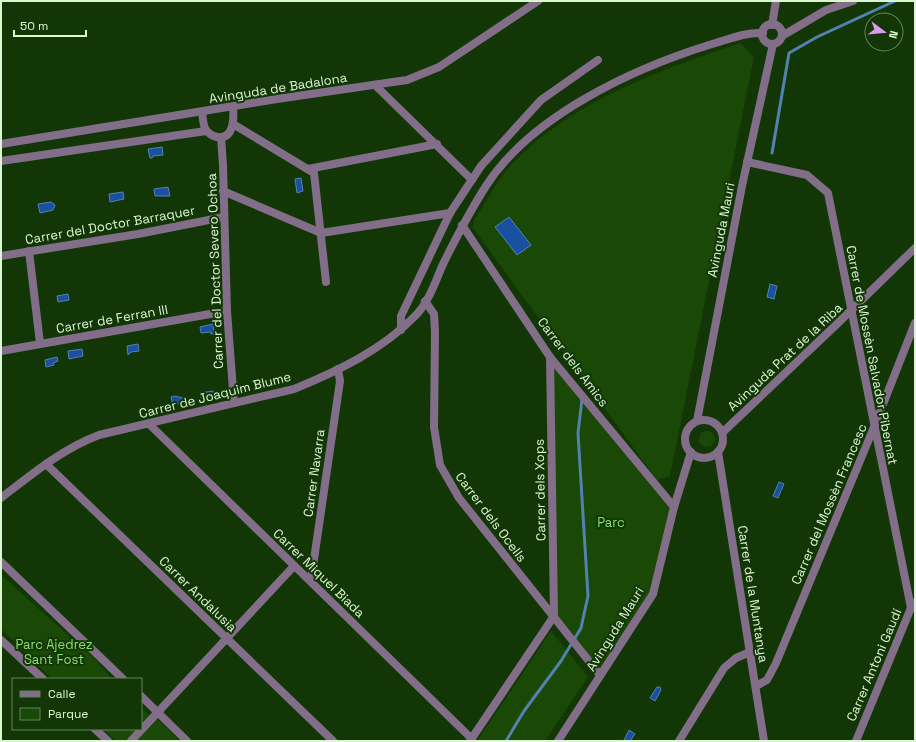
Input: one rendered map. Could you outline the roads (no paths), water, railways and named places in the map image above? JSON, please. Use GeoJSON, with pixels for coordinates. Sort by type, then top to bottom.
{"type":"FeatureCollection","features":[{"type":"Feature","properties":{"kind":"street","name":"Avinguda de Badalona"},"geometry":{"type":"LineString","coordinates":[[1,144],[407,80],[439,67],[538,1]]}},
{"type":"Feature","properties":{"kind":"street"},"geometry":{"type":"LineString","coordinates":[[772,25],[776,1]]}},
{"type":"Feature","properties":{"kind":"street"},"geometry":{"type":"LineString","coordinates":[[782,36],[780,28],[772,25],[766,27],[763,33],[765,41],[773,44],[779,42],[782,36],[826,10],[853,1]]}},
{"type":"Feature","properties":{"kind":"street","name":"Carrer de Joaquim Blume"},"geometry":{"type":"LineString","coordinates":[[1,498],[46,464],[80,443],[99,435],[294,389],[367,354],[401,330],[417,315],[462,225],[487,184],[516,150],[547,123],[607,86],[677,56],[751,33],[763,33]]}},
{"type":"Feature","properties":{"kind":"street","name":"Avinguda Mauri"},"geometry":{"type":"LineString","coordinates":[[697,421],[747,162],[773,44]]}},
{"type":"Feature","properties":{"kind":"street"},"geometry":{"type":"LineString","coordinates":[[401,330],[400,316],[450,213],[481,166],[541,100],[598,60]]}},
{"type":"Feature","properties":{"kind":"street"},"geometry":{"type":"LineString","coordinates":[[375,85],[437,144],[472,180]]}},
{"type":"Feature","properties":{"kind":"street"},"geometry":{"type":"LineString","coordinates":[[202,112],[206,130],[211,135],[220,137],[228,134],[233,124],[234,107]]}},
{"type":"Feature","properties":{"kind":"street"},"geometry":{"type":"LineString","coordinates":[[233,124],[314,172],[326,282]]}},
{"type":"Feature","properties":{"kind":"street"},"geometry":{"type":"LineString","coordinates":[[1,161],[206,130]]}},
{"type":"Feature","properties":{"kind":"street","name":"Carrer del Doctor Severo Ochoa"},"geometry":{"type":"LineString","coordinates":[[220,137],[227,311],[234,403]]}},
{"type":"Feature","properties":{"kind":"street"},"geometry":{"type":"LineString","coordinates":[[308,169],[437,144]]}},
{"type":"Feature","properties":{"kind":"street","name":"Carrer de Mossèn Salvador Pibernat"},"geometry":{"type":"LineString","coordinates":[[747,162],[807,175],[828,193],[911,608]]}},
{"type":"Feature","properties":{"kind":"street"},"geometry":{"type":"LineString","coordinates":[[223,191],[321,232],[450,213]]}},
{"type":"Feature","properties":{"kind":"street","name":"Carrer del Doctor Barraquer"},"geometry":{"type":"LineString","coordinates":[[1,256],[138,234],[224,217]]}},
{"type":"Feature","properties":{"kind":"street","name":"Carrer dels Amics"},"geometry":{"type":"LineString","coordinates":[[462,225],[550,357],[674,507]]}},
{"type":"Feature","properties":{"kind":"street","name":"Avinguda Prat de la Riba"},"geometry":{"type":"LineString","coordinates":[[723,432],[851,311],[915,248]]}},
{"type":"Feature","properties":{"kind":"street"},"geometry":{"type":"LineString","coordinates":[[29,251],[40,343]]}},
{"type":"Feature","properties":{"kind":"street","name":"Carrer dels Ocells"},"geometry":{"type":"LineString","coordinates":[[425,301],[434,314],[434,426],[440,465],[459,498],[600,675]]}},
{"type":"Feature","properties":{"kind":"street","name":"Carrer de Ferran III"},"geometry":{"type":"LineString","coordinates":[[1,351],[227,311]]}},
{"type":"Feature","properties":{"kind":"street","name":"Carrer del Mossèn Francesc"},"geometry":{"type":"LineString","coordinates":[[756,686],[767,680],[771,674],[874,427],[915,323]]}},
{"type":"Feature","properties":{"kind":"street","name":"Carrer dels Xops"},"geometry":{"type":"LineString","coordinates":[[550,357],[554,616]]}},
{"type":"Feature","properties":{"kind":"street","name":"Carrer Navarra"},"geometry":{"type":"LineString","coordinates":[[310,580],[340,381],[338,369]]}},
{"type":"Feature","properties":{"kind":"street"},"geometry":{"type":"LineString","coordinates":[[697,421],[708,421],[714,423],[723,432],[723,442],[718,452],[704,457],[699,457],[691,452],[685,444],[685,434],[690,425],[697,421]]}},
{"type":"Feature","properties":{"kind":"street","name":"Carrer Miquel Biada"},"geometry":{"type":"LineString","coordinates":[[149,424],[310,580],[471,740]]}},
{"type":"Feature","properties":{"kind":"street","name":"Avinguda Mauri"},"geometry":{"type":"LineString","coordinates":[[558,741],[653,594],[674,507],[691,452]]}},
{"type":"Feature","properties":{"kind":"street","name":"Carrer de la Muntanya"},"geometry":{"type":"LineString","coordinates":[[718,452],[764,741]]}},
{"type":"Feature","properties":{"kind":"street","name":"Carrer Andalusia"},"geometry":{"type":"LineString","coordinates":[[46,464],[332,741]]}},
{"type":"Feature","properties":{"kind":"street"},"geometry":{"type":"LineString","coordinates":[[1,562],[122,678]]}},
{"type":"Feature","properties":{"kind":"street"},"geometry":{"type":"LineString","coordinates":[[142,730],[294,566]]}},
{"type":"Feature","properties":{"kind":"street","name":"Carrer Antoni Gaudí"},"geometry":{"type":"LineString","coordinates":[[856,741],[915,599]]}},
{"type":"Feature","properties":{"kind":"street"},"geometry":{"type":"LineString","coordinates":[[471,740],[554,616]]}},
{"type":"Feature","properties":{"kind":"street"},"geometry":{"type":"LineString","coordinates":[[1,640],[42,678]]}},
{"type":"Feature","properties":{"kind":"street"},"geometry":{"type":"LineString","coordinates":[[679,741],[724,668],[736,658],[750,652]]}},
{"type":"Feature","properties":{"kind":"street"},"geometry":{"type":"LineString","coordinates":[[142,697],[188,741]]}},
{"type":"Feature","properties":{"kind":"street"},"geometry":{"type":"LineString","coordinates":[[97,730],[108,741]]}},
{"type":"Feature","properties":{"kind":"street"},"geometry":{"type":"LineString","coordinates":[[131,741],[142,730]]}},
{"type":"Feature","properties":{"kind":"water"},"geometry":{"type":"Polygon","coordinates":[[[162,147],[163,155],[153,156],[150,158],[148,149],[162,147]]]}},
{"type":"Feature","properties":{"kind":"water"},"geometry":{"type":"Polygon","coordinates":[[[301,178],[303,191],[297,193],[295,179],[301,178]]]}},
{"type":"Feature","properties":{"kind":"water"},"geometry":{"type":"Polygon","coordinates":[[[168,187],[170,196],[155,196],[154,189],[168,187]]]}},
{"type":"Feature","properties":{"kind":"water"},"geometry":{"type":"Polygon","coordinates":[[[123,192],[124,199],[110,202],[109,194],[123,192]]]}},
{"type":"Feature","properties":{"kind":"water"},"geometry":{"type":"Polygon","coordinates":[[[51,202],[55,205],[53,210],[40,213],[38,204],[51,202]]]}},
{"type":"Feature","properties":{"kind":"water"},"geometry":{"type":"Polygon","coordinates":[[[509,217],[531,245],[517,255],[495,227],[509,217]]]}},
{"type":"Feature","properties":{"kind":"water"},"geometry":{"type":"Polygon","coordinates":[[[770,284],[777,286],[774,299],[767,297],[770,284]]]}},
{"type":"Feature","properties":{"kind":"water"},"geometry":{"type":"Polygon","coordinates":[[[68,294],[69,300],[58,302],[57,296],[68,294]]]}},
{"type":"Feature","properties":{"kind":"water"},"geometry":{"type":"Polygon","coordinates":[[[213,324],[214,334],[211,334],[211,332],[201,333],[200,327],[213,324]]]}},
{"type":"Feature","properties":{"kind":"water"},"geometry":{"type":"Polygon","coordinates":[[[138,344],[139,351],[131,352],[128,355],[127,346],[138,344]]]}},
{"type":"Feature","properties":{"kind":"water"},"geometry":{"type":"Polygon","coordinates":[[[82,349],[83,356],[69,359],[68,351],[82,349]]]}},
{"type":"Feature","properties":{"kind":"water"},"geometry":{"type":"Polygon","coordinates":[[[57,357],[58,361],[53,363],[54,365],[46,367],[45,360],[57,357]]]}},
{"type":"Feature","properties":{"kind":"water"},"geometry":{"type":"Polygon","coordinates":[[[213,391],[214,396],[201,398],[200,393],[213,391]]]}},
{"type":"Feature","properties":{"kind":"water"},"geometry":{"type":"Polygon","coordinates":[[[175,396],[183,398],[184,402],[173,405],[171,397],[175,396]]]}},
{"type":"Feature","properties":{"kind":"water"},"geometry":{"type":"Polygon","coordinates":[[[779,482],[784,484],[778,498],[773,496],[779,482]]]}},
{"type":"Feature","properties":{"kind":"water"},"geometry":{"type":"Polygon","coordinates":[[[657,687],[660,687],[661,690],[655,701],[650,698],[657,687]]]}},
{"type":"Feature","properties":{"kind":"water"},"geometry":{"type":"Polygon","coordinates":[[[629,730],[635,734],[630,741],[624,740],[629,730]]]}},
{"type":"Feature","properties":{"kind":"waterway"},"geometry":{"type":"LineString","coordinates":[[772,153],[789,53],[817,37],[895,1]]}},
{"type":"Feature","properties":{"kind":"waterway"},"geometry":{"type":"LineString","coordinates":[[506,741],[524,711],[561,661],[581,628],[588,596],[578,433],[582,399]]}},
{"type":"Feature","properties":{"kind":"park label","name":"Parc"},"geometry":{"type":"Point","coordinates":[611,522]}},
{"type":"Feature","properties":{"kind":"park label","name":"Parc Ajedrez Sant Fost"},"geometry":{"type":"Point","coordinates":[54,652]}}]}
